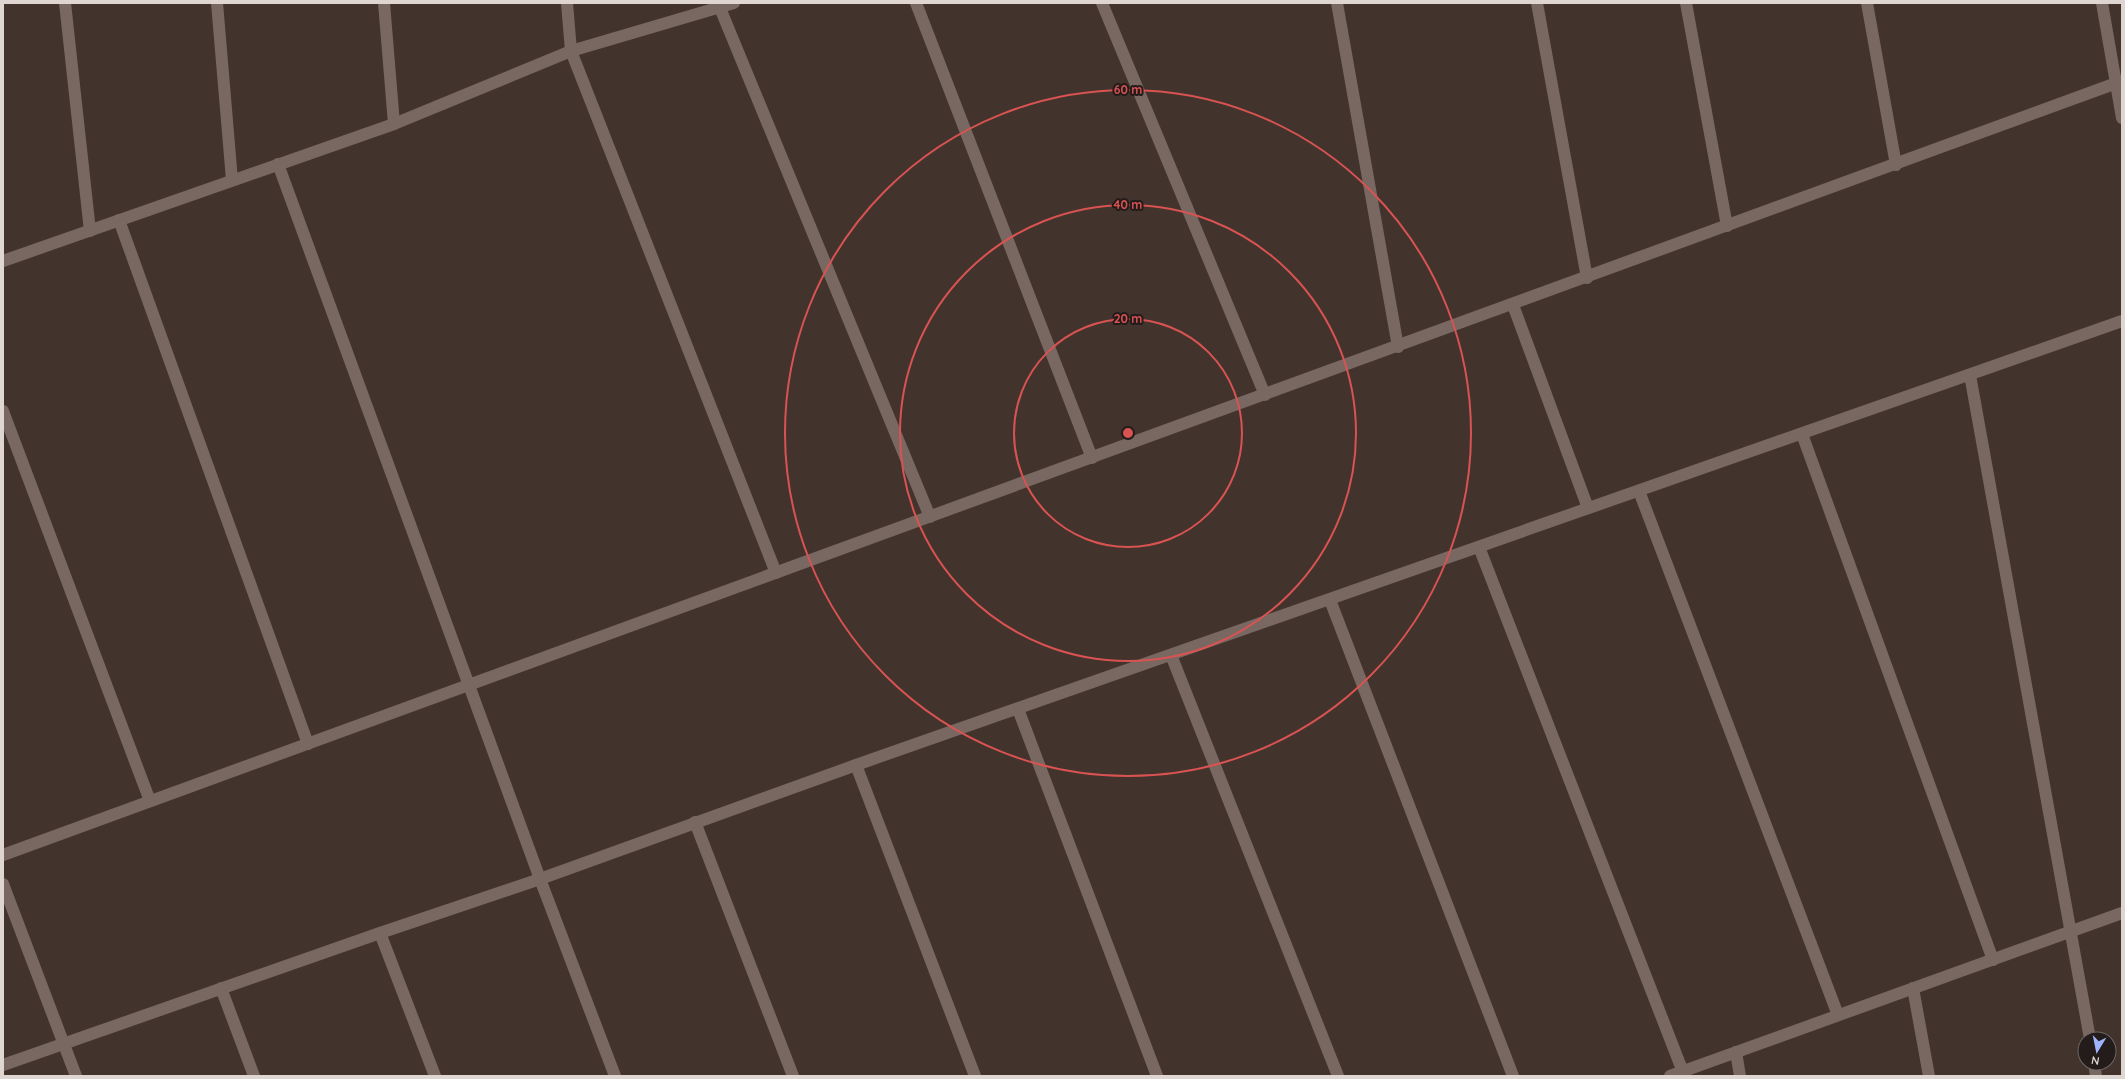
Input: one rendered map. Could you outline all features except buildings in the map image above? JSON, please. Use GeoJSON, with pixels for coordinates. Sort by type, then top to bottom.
{"type":"FeatureCollection","features":[{"type":"Feature","properties":{"kind":"street"},"geometry":{"type":"LineString","coordinates":[[65,3],[90,231]]}},
{"type":"Feature","properties":{"kind":"street"},"geometry":{"type":"LineString","coordinates":[[217,3],[232,180]]}},
{"type":"Feature","properties":{"kind":"street"},"geometry":{"type":"LineString","coordinates":[[384,3],[394,124]]}},
{"type":"Feature","properties":{"kind":"street"},"geometry":{"type":"LineString","coordinates":[[567,3],[571,51],[776,573]]}},
{"type":"Feature","properties":{"kind":"street"},"geometry":{"type":"LineString","coordinates":[[3,262],[394,124],[571,51],[719,6],[734,3]]}},
{"type":"Feature","properties":{"kind":"street"},"geometry":{"type":"LineString","coordinates":[[916,3],[1092,458]]}},
{"type":"Feature","properties":{"kind":"street"},"geometry":{"type":"LineString","coordinates":[[1102,3],[1265,395]]}},
{"type":"Feature","properties":{"kind":"street"},"geometry":{"type":"LineString","coordinates":[[1337,3],[1398,347]]}},
{"type":"Feature","properties":{"kind":"street"},"geometry":{"type":"LineString","coordinates":[[1537,3],[1587,278]]}},
{"type":"Feature","properties":{"kind":"street"},"geometry":{"type":"LineString","coordinates":[[1686,3],[1728,226]]}},
{"type":"Feature","properties":{"kind":"street"},"geometry":{"type":"LineString","coordinates":[[1867,3],[1896,165]]}},
{"type":"Feature","properties":{"kind":"street"},"geometry":{"type":"LineString","coordinates":[[2102,3],[2119,83],[2122,118]]}},
{"type":"Feature","properties":{"kind":"street"},"geometry":{"type":"LineString","coordinates":[[719,6],[930,517]]}},
{"type":"Feature","properties":{"kind":"street"},"geometry":{"type":"LineString","coordinates":[[3,855],[2119,83]]}},
{"type":"Feature","properties":{"kind":"street"},"geometry":{"type":"LineString","coordinates":[[278,164],[540,879],[616,1076]]}},
{"type":"Feature","properties":{"kind":"street"},"geometry":{"type":"LineString","coordinates":[[119,220],[308,744]]}},
{"type":"Feature","properties":{"kind":"street"},"geometry":{"type":"LineString","coordinates":[[1513,305],[1588,508]]}},
{"type":"Feature","properties":{"kind":"street"},"geometry":{"type":"LineString","coordinates":[[3,1065],[380,932],[540,879],[856,765],[2122,321]]}},
{"type":"Feature","properties":{"kind":"street"},"geometry":{"type":"LineString","coordinates":[[1970,375],[2089,1031]]}},
{"type":"Feature","properties":{"kind":"street"},"geometry":{"type":"LineString","coordinates":[[3,411],[150,801]]}},
{"type":"Feature","properties":{"kind":"street"},"geometry":{"type":"LineString","coordinates":[[1802,434],[1993,960]]}},
{"type":"Feature","properties":{"kind":"street"},"geometry":{"type":"LineString","coordinates":[[1639,491],[1838,1015]]}},
{"type":"Feature","properties":{"kind":"street"},"geometry":{"type":"LineString","coordinates":[[1480,547],[1683,1072]]}},
{"type":"Feature","properties":{"kind":"street"},"geometry":{"type":"LineString","coordinates":[[1330,600],[1513,1076]]}},
{"type":"Feature","properties":{"kind":"street"},"geometry":{"type":"LineString","coordinates":[[1171,655],[1338,1076]]}},
{"type":"Feature","properties":{"kind":"street"},"geometry":{"type":"LineString","coordinates":[[1018,709],[1157,1076]]}},
{"type":"Feature","properties":{"kind":"street"},"geometry":{"type":"LineString","coordinates":[[856,765],[975,1076]]}},
{"type":"Feature","properties":{"kind":"street"},"geometry":{"type":"LineString","coordinates":[[695,822],[793,1076]]}},
{"type":"Feature","properties":{"kind":"street"},"geometry":{"type":"LineString","coordinates":[[3,884],[76,1076]]}},
{"type":"Feature","properties":{"kind":"street"},"geometry":{"type":"LineString","coordinates":[[1670,1076],[2122,913]]}},
{"type":"Feature","properties":{"kind":"street"},"geometry":{"type":"LineString","coordinates":[[380,932],[435,1076]]}},
{"type":"Feature","properties":{"kind":"street"},"geometry":{"type":"LineString","coordinates":[[220,988],[254,1076]]}},
{"type":"Feature","properties":{"kind":"street"},"geometry":{"type":"LineString","coordinates":[[1913,988],[1929,1076]]}},
{"type":"Feature","properties":{"kind":"street"},"geometry":{"type":"LineString","coordinates":[[1736,1052],[1740,1076]]}}]}
